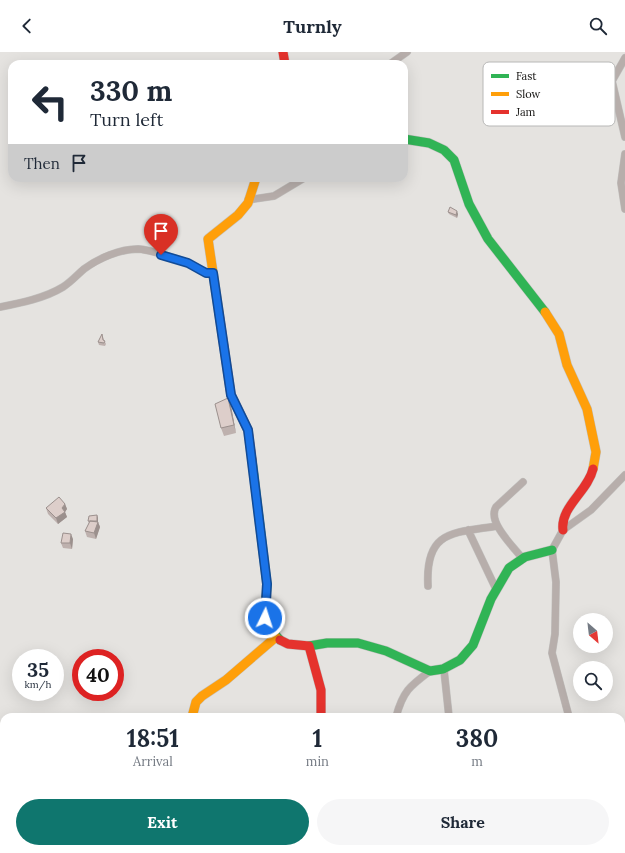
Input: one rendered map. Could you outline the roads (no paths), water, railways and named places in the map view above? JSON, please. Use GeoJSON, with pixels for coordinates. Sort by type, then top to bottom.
{"type":"FeatureCollection","features":[{"type":"Feature","properties":{"kind":"street"},"geometry":{"type":"LineString","coordinates":[[396,60],[407,52]]}},
{"type":"Feature","properties":{"kind":"street"},"geometry":{"type":"LineString","coordinates":[[615,76],[625,58]]}},
{"type":"Feature","properties":{"kind":"street"},"geometry":{"type":"LineString","coordinates":[[615,94],[625,137]]}},
{"type":"Feature","properties":{"kind":"street"},"geometry":{"type":"LineString","coordinates":[[408,139],[419,140],[433,145],[444,150],[454,160],[469,204],[488,239],[531,296],[543,309],[559,334],[568,365],[587,408],[596,452],[592,472],[565,515],[562,522],[563,530]]}},
{"type":"Feature","properties":{"kind":"street"},"geometry":{"type":"LineString","coordinates":[[625,154],[621,183],[625,209]]}},
{"type":"Feature","properties":{"kind":"street"},"geometry":{"type":"LineString","coordinates":[[255,182],[248,200],[238,215],[208,239],[231,395],[248,430],[267,584],[265,618],[268,627],[276,637],[288,644],[309,646],[324,643],[363,643],[379,648],[430,671],[444,670],[468,652],[496,589],[507,570],[522,558],[552,550]]}},
{"type":"Feature","properties":{"kind":"street"},"geometry":{"type":"LineString","coordinates":[[248,200],[274,196],[297,182]]}},
{"type":"Feature","properties":{"kind":"street"},"geometry":{"type":"LineString","coordinates":[[0,307],[23,303],[57,290],[84,269],[105,257],[133,250],[154,253],[188,263],[206,273],[213,273]]}},
{"type":"Feature","properties":{"kind":"street"},"geometry":{"type":"LineString","coordinates":[[568,713],[552,653],[556,582],[552,550],[563,530],[591,510],[625,474]]}},
{"type":"Feature","properties":{"kind":"street"},"geometry":{"type":"LineString","coordinates":[[522,558],[497,526],[493,517],[493,512],[496,506],[524,482]]}},
{"type":"Feature","properties":{"kind":"street"},"geometry":{"type":"LineString","coordinates":[[428,586],[427,569],[431,554],[438,542],[444,536],[468,530],[497,526]]}},
{"type":"Feature","properties":{"kind":"street"},"geometry":{"type":"LineString","coordinates":[[468,530],[496,589]]}},
{"type":"Feature","properties":{"kind":"street"},"geometry":{"type":"LineString","coordinates":[[193,713],[196,702],[202,696],[226,680],[276,637]]}},
{"type":"Feature","properties":{"kind":"street"},"geometry":{"type":"LineString","coordinates":[[309,646],[320,690],[321,713]]}},
{"type":"Feature","properties":{"kind":"street"},"geometry":{"type":"LineString","coordinates":[[444,670],[449,713]]}},
{"type":"Feature","properties":{"kind":"street"},"geometry":{"type":"LineString","coordinates":[[397,713],[404,693],[409,687],[430,671]]}}]}
